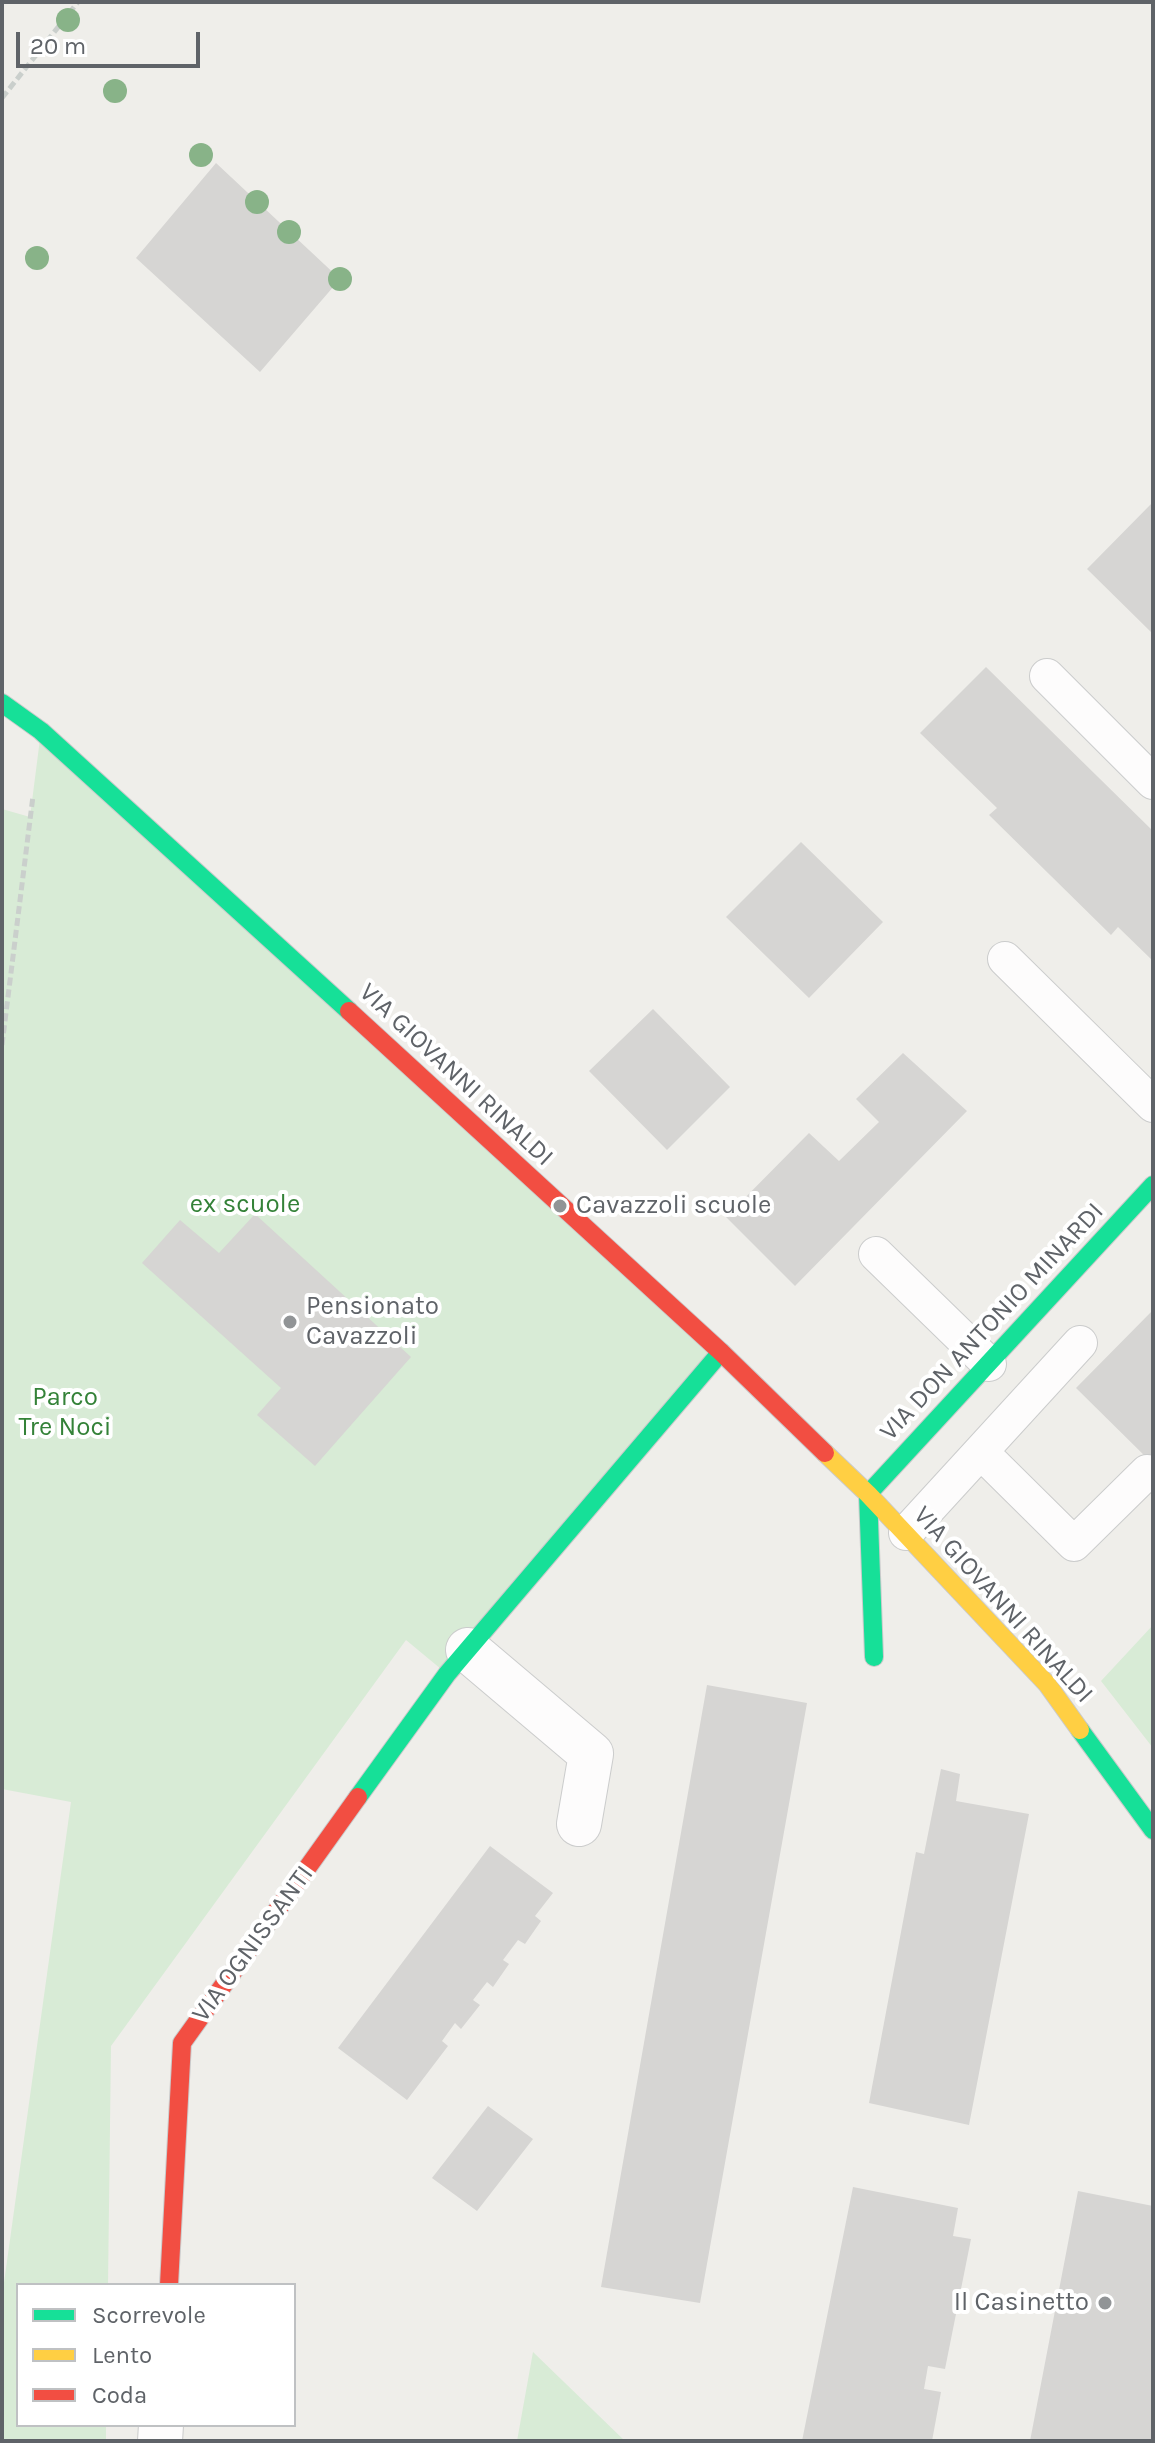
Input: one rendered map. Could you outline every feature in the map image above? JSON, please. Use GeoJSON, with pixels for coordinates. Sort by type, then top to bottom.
{"type":"FeatureCollection","features":[{"type":"Feature","properties":{"kind":"street","name":"VIA GIOVANNI RINALDI"},"geometry":{"type":"LineString","coordinates":[[2,703],[41,731],[721,1352],[868,1494],[1047,1684],[1153,1830]]}},
{"type":"Feature","properties":{"kind":"street","name":"VIA DON ANTONIO MINARDI"},"geometry":{"type":"LineString","coordinates":[[868,1494],[1153,1185]]}},
{"type":"Feature","properties":{"kind":"street","name":"VIA OGNISSANTI"},"geometry":{"type":"LineString","coordinates":[[169,2283],[182,2043],[438,1687],[721,1352]]}},
{"type":"Feature","properties":{"kind":"street","name":"VIA GIOVANNI RINALDI"},"geometry":{"type":"LineString","coordinates":[[868,1494],[874,1657]]}},
{"type":"Feature","properties":{"kind":"street"},"geometry":{"type":"LineString","coordinates":[[468,1650],[591,1754],[579,1824]]}},
{"type":"Feature","properties":{"kind":"lane"},"geometry":{"type":"LineString","coordinates":[[1047,676],[1153,782]]}},
{"type":"Feature","properties":{"kind":"lane"},"geometry":{"type":"LineString","coordinates":[[1005,959],[1153,1105]]}},
{"type":"Feature","properties":{"kind":"lane"},"geometry":{"type":"LineString","coordinates":[[876,1254],[989,1364]]}},
{"type":"Feature","properties":{"kind":"lane"},"geometry":{"type":"LineString","coordinates":[[906,1533],[1080,1343]]}},
{"type":"Feature","properties":{"kind":"lane"},"geometry":{"type":"LineString","coordinates":[[981,1452],[1074,1544],[1147,1472]]}},
{"type":"Feature","properties":{"kind":"path"},"geometry":{"type":"LineString","coordinates":[[2,98],[78,2]]}},
{"type":"Feature","properties":{"kind":"path"},"geometry":{"type":"LineString","coordinates":[[2,1045],[41,731]]}},
{"type":"Feature","properties":{"kind":"green space","name":"ex scuole"},"geometry":{"type":"Polygon","coordinates":[[[41,731],[721,1352],[447,1674],[406,1640],[111,2046],[108,2283],[16,2283],[16,2427],[106,2427],[106,2441],[2,2441],[2,2297],[71,1802],[2,1789],[2,809],[30,817],[41,731]]]}},
{"type":"Feature","properties":{"kind":"green space"},"geometry":{"type":"Polygon","coordinates":[[[1153,1625],[1153,1748],[1101,1681],[1153,1625]]]}},
{"type":"Feature","properties":{"kind":"green space"},"geometry":{"type":"Polygon","coordinates":[[[533,2352],[625,2441],[517,2441],[533,2352]]]}},
{"type":"Feature","properties":{"kind":"building"},"geometry":{"type":"Polygon","coordinates":[[[216,163],[340,279],[260,372],[136,258],[216,163]]]}},
{"type":"Feature","properties":{"kind":"building"},"geometry":{"type":"Polygon","coordinates":[[[1153,502],[1153,634],[1087,569],[1153,502]]]}},
{"type":"Feature","properties":{"kind":"building"},"geometry":{"type":"Polygon","coordinates":[[[986,667],[1153,831],[1153,961],[1118,927],[1111,935],[989,815],[997,808],[920,733],[986,667]]]}},
{"type":"Feature","properties":{"kind":"building"},"geometry":{"type":"Polygon","coordinates":[[[801,842],[883,922],[809,998],[726,917],[801,842]]]}},
{"type":"Feature","properties":{"kind":"building"},"geometry":{"type":"Polygon","coordinates":[[[653,1009],[730,1087],[667,1150],[589,1071],[653,1009]]]}},
{"type":"Feature","properties":{"kind":"building"},"geometry":{"type":"Polygon","coordinates":[[[903,1053],[967,1111],[795,1286],[726,1217],[809,1133],[839,1161],[879,1122],[856,1099],[903,1053]]]}},
{"type":"Feature","properties":{"kind":"building","name":"Pensionato Cavazzoli"},"geometry":{"type":"Polygon","coordinates":[[[255,1214],[411,1357],[315,1466],[257,1415],[281,1388],[142,1263],[180,1220],[219,1253],[255,1214]]]}},
{"type":"Feature","properties":{"kind":"building"},"geometry":{"type":"Polygon","coordinates":[[[1153,1310],[1153,1464],[1076,1388],[1153,1310]]]}},
{"type":"Feature","properties":{"kind":"building"},"geometry":{"type":"Polygon","coordinates":[[[707,1685],[807,1703],[700,2303],[601,2287],[707,1685]]]}},
{"type":"Feature","properties":{"kind":"building"},"geometry":{"type":"Polygon","coordinates":[[[941,1769],[960,1774],[956,1801],[1029,1814],[969,2125],[869,2103],[916,1852],[924,1854],[941,1769]]]}},
{"type":"Feature","properties":{"kind":"building"},"geometry":{"type":"Polygon","coordinates":[[[490,1846],[553,1893],[535,1916],[541,1921],[525,1944],[518,1940],[503,1960],[509,1964],[493,1987],[487,1982],[473,2000],[480,2005],[461,2029],[455,2023],[442,2041],[448,2046],[407,2100],[338,2048],[490,1846]]]}},
{"type":"Feature","properties":{"kind":"building"},"geometry":{"type":"Polygon","coordinates":[[[488,2106],[533,2139],[477,2211],[432,2178],[488,2106]]]}},
{"type":"Feature","properties":{"kind":"building"},"geometry":{"type":"Polygon","coordinates":[[[853,2187],[958,2208],[953,2236],[971,2239],[945,2369],[928,2366],[924,2389],[941,2392],[932,2441],[802,2441],[853,2187]]]}},
{"type":"Feature","properties":{"kind":"building","name":"Il Casinetto"},"geometry":{"type":"Polygon","coordinates":[[[1078,2191],[1153,2206],[1152,2441],[1030,2441],[1078,2191]]]}},
{"type":"Feature","properties":{"kind":"traffic: fast"},"geometry":{"type":"LineString","coordinates":[[2,703],[41,731],[349,1011]]}},
{"type":"Feature","properties":{"kind":"traffic: fast"},"geometry":{"type":"LineString","coordinates":[[874,1657],[868,1494],[1153,1185]]}},
{"type":"Feature","properties":{"kind":"traffic: fast"},"geometry":{"type":"LineString","coordinates":[[358,1797],[447,1674],[721,1352]]}},
{"type":"Feature","properties":{"kind":"traffic: fast"},"geometry":{"type":"LineString","coordinates":[[1080,1730],[1153,1830]]}},
{"type":"Feature","properties":{"kind":"traffic: slow"},"geometry":{"type":"LineString","coordinates":[[825,1453],[868,1494],[1047,1684],[1080,1730]]}},
{"type":"Feature","properties":{"kind":"traffic: jam"},"geometry":{"type":"LineString","coordinates":[[349,1011],[721,1352],[825,1453]]}},
{"type":"Feature","properties":{"kind":"traffic: jam"},"geometry":{"type":"LineString","coordinates":[[169,2283],[182,2043],[358,1797]]}},
{"type":"Feature","properties":{"kind":"place","name":"Cavazzoli scuole"},"geometry":{"type":"Point","coordinates":[560,1206]}},
{"type":"Feature","properties":{"kind":"place","name":"Pensionato Cavazzoli"},"geometry":{"type":"Point","coordinates":[290,1322]}},
{"type":"Feature","properties":{"kind":"place","name":"Il Casinetto"},"geometry":{"type":"Point","coordinates":[1105,2303]}},
{"type":"Feature","properties":{"kind":"park label","name":"Parco Tre Noci"},"geometry":{"type":"Point","coordinates":[65,1413]}}]}
